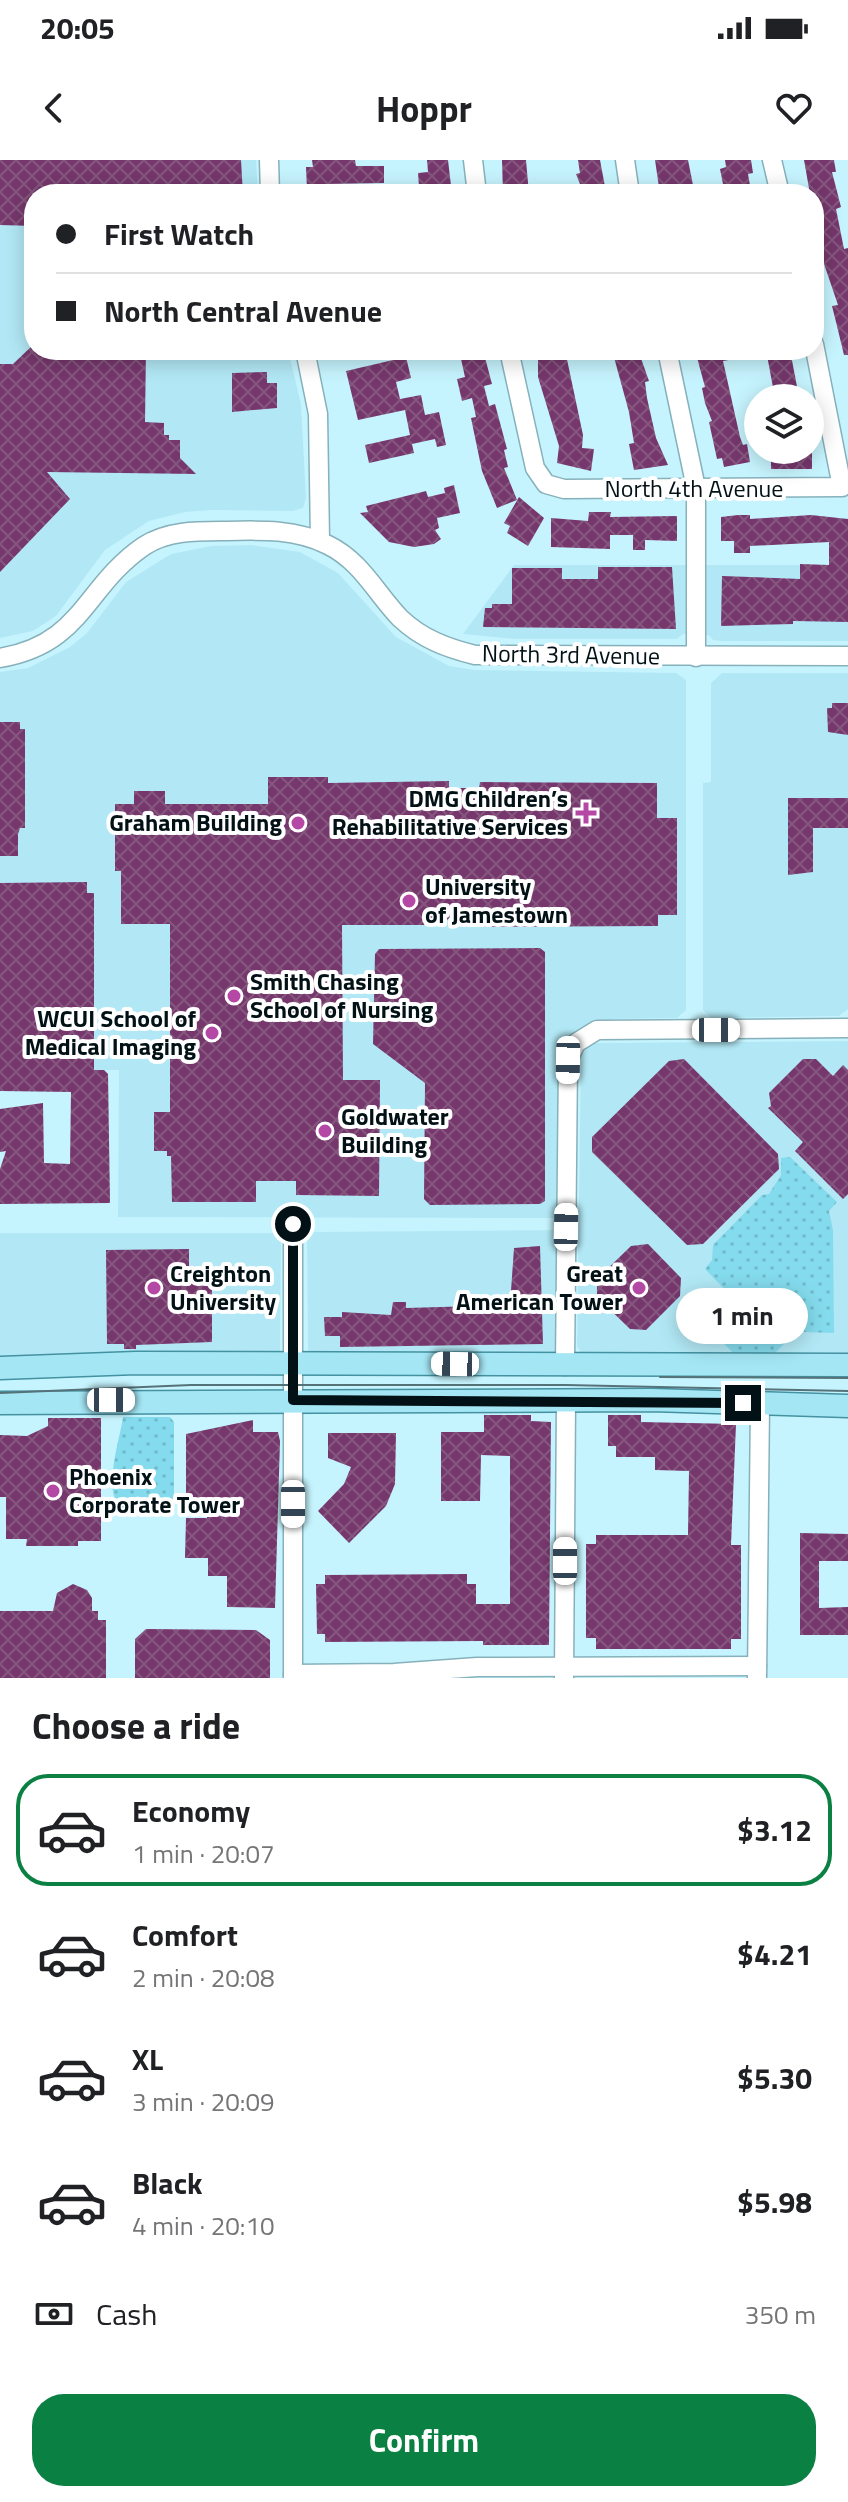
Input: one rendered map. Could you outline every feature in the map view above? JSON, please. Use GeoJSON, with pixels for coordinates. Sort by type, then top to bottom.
{"type":"FeatureCollection","features":[{"type":"Feature","properties":{"kind":"main road"},"geometry":{"type":"LineString","coordinates":[[0,1368],[293,1364],[848,1365]]}},
{"type":"Feature","properties":{"kind":"main road"},"geometry":{"type":"LineString","coordinates":[[0,1377],[20,1376],[38,1366]]}},
{"type":"Feature","properties":{"kind":"main road"},"geometry":{"type":"LineString","coordinates":[[0,1403],[566,1400],[848,1406]]}},
{"type":"Feature","properties":{"kind":"street"},"geometry":{"type":"LineString","coordinates":[[269,160],[270,184]]}},
{"type":"Feature","properties":{"kind":"street"},"geometry":{"type":"LineString","coordinates":[[279,160],[280,184]]}},
{"type":"Feature","properties":{"kind":"street"},"geometry":{"type":"LineString","coordinates":[[473,160],[476,184]]}},
{"type":"Feature","properties":{"kind":"street"},"geometry":{"type":"LineString","coordinates":[[625,160],[629,184]]}},
{"type":"Feature","properties":{"kind":"street"},"geometry":{"type":"LineString","coordinates":[[772,160],[778,184]]}},
{"type":"Feature","properties":{"kind":"street"},"geometry":{"type":"LineString","coordinates":[[307,360],[318,414],[320,541]]}},
{"type":"Feature","properties":{"kind":"street","name":"North 4th Avenue"},"geometry":{"type":"LineString","coordinates":[[511,360],[535,468],[546,484],[564,489],[842,487],[817,360]]}},
{"type":"Feature","properties":{"kind":"street"},"geometry":{"type":"LineString","coordinates":[[669,360],[696,488],[696,657]]}},
{"type":"Feature","properties":{"kind":"street","name":"North 3rd Avenue"},"geometry":{"type":"LineString","coordinates":[[0,658],[41,648],[59,636],[79,618],[110,575],[160,538],[196,531],[273,530],[320,541],[356,565],[412,628],[450,649],[489,656],[848,656]]}},
{"type":"Feature","properties":{"kind":"street"},"geometry":{"type":"LineString","coordinates":[[565,1366],[568,1060],[576,1043],[597,1030],[848,1028]]}},
{"type":"Feature","properties":{"kind":"street"},"geometry":{"type":"LineString","coordinates":[[293,1224],[293,1676],[757,1672],[760,1404]]}},
{"type":"Feature","properties":{"kind":"street"},"geometry":{"type":"LineString","coordinates":[[564,1672],[566,1400]]}},
{"type":"Feature","properties":{"kind":"shaded area"},"geometry":{"type":"Polygon","coordinates":[[[0,160],[256,160],[257,184],[24,184],[24,360],[290,360],[301,404],[306,498],[303,508],[293,511],[185,512],[149,521],[105,550],[56,616],[33,631],[0,638],[0,160]]]}},
{"type":"Feature","properties":{"kind":"shaded area"},"geometry":{"type":"Polygon","coordinates":[[[251,545],[300,552],[338,573],[396,637],[449,666],[475,670],[676,673],[686,680],[686,1010],[677,1018],[614,1019],[585,1025],[568,1037],[560,1057],[559,1218],[118,1217],[119,1070],[0,1070],[0,672],[28,668],[70,647],[87,633],[126,582],[171,554],[211,546],[251,545]]]}},
{"type":"Feature","properties":{"kind":"shaded area"},"geometry":{"type":"Polygon","coordinates":[[[514,565],[848,565],[848,641],[722,641],[713,640],[709,635],[683,634],[677,639],[515,639],[463,634],[514,565]]]}},
{"type":"Feature","properties":{"kind":"shaded area"},"geometry":{"type":"Polygon","coordinates":[[[722,673],[848,673],[848,1009],[839,1016],[711,1018],[703,1010],[703,783],[711,782],[711,683],[722,673]]]}},
{"type":"Feature","properties":{"kind":"shaded area"},"geometry":{"type":"Polygon","coordinates":[[[848,1041],[848,1358],[582,1354],[577,1346],[581,1051],[593,1043],[848,1041]]]}},
{"type":"Feature","properties":{"kind":"shaded area"},"geometry":{"type":"Polygon","coordinates":[[[790,1157],[837,1202],[829,1211],[833,1230],[834,1333],[804,1332],[802,1326],[774,1354],[734,1354],[707,1326],[733,1298],[705,1269],[712,1260],[713,1245],[762,1195],[769,1194],[781,1175],[781,1158],[790,1157]]]}},
{"type":"Feature","properties":{"kind":"shaded area"},"geometry":{"type":"Polygon","coordinates":[[[558,1230],[557,1350],[553,1356],[311,1356],[308,1352],[307,1237],[311,1232],[558,1230]]]}},
{"type":"Feature","properties":{"kind":"shaded area"},"geometry":{"type":"Polygon","coordinates":[[[0,1233],[275,1233],[281,1240],[280,1353],[0,1362],[0,1233]]]}},
{"type":"Feature","properties":{"kind":"shaded area"},"geometry":{"type":"Polygon","coordinates":[[[123,1417],[170,1417],[174,1422],[174,1499],[162,1500],[133,1511],[122,1508],[115,1499],[113,1472],[123,1417]]]}},
{"type":"Feature","properties":{"kind":"building"},"geometry":{"type":"Polygon","coordinates":[[[0,160],[241,160],[242,184],[24,184],[24,226],[0,225],[0,160]]]}},
{"type":"Feature","properties":{"kind":"building"},"geometry":{"type":"Polygon","coordinates":[[[312,160],[355,160],[356,166],[384,166],[384,183],[307,184],[306,167],[313,167],[312,160]]]}},
{"type":"Feature","properties":{"kind":"building"},"geometry":{"type":"Polygon","coordinates":[[[427,160],[448,160],[451,184],[419,184],[418,173],[428,172],[427,160]]]}},
{"type":"Feature","properties":{"kind":"building"},"geometry":{"type":"Polygon","coordinates":[[[502,160],[526,160],[528,184],[503,184],[502,160]]]}},
{"type":"Feature","properties":{"kind":"building"},"geometry":{"type":"Polygon","coordinates":[[[578,160],[600,160],[604,184],[580,184],[576,174],[580,173],[578,160]]]}},
{"type":"Feature","properties":{"kind":"building"},"geometry":{"type":"Polygon","coordinates":[[[655,160],[688,160],[693,184],[659,184],[655,160]]]}},
{"type":"Feature","properties":{"kind":"building"},"geometry":{"type":"Polygon","coordinates":[[[725,160],[751,160],[753,173],[748,174],[750,184],[723,184],[720,169],[726,167],[725,160]]]}},
{"type":"Feature","properties":{"kind":"building"},"geometry":{"type":"Polygon","coordinates":[[[804,160],[834,160],[836,172],[832,172],[841,207],[836,209],[844,249],[848,248],[848,355],[844,355],[832,306],[838,305],[824,264],[824,184],[808,184],[804,160]]]}},
{"type":"Feature","properties":{"kind":"building"},"geometry":{"type":"Polygon","coordinates":[[[24,354],[24,360],[146,360],[145,422],[164,423],[164,435],[169,435],[169,440],[180,440],[180,458],[196,474],[47,472],[70,499],[0,572],[0,364],[13,364],[24,354]]]}},
{"type":"Feature","properties":{"kind":"building"},"geometry":{"type":"Polygon","coordinates":[[[393,360],[407,360],[411,378],[396,382],[400,399],[421,395],[425,415],[439,412],[446,445],[437,447],[435,439],[412,444],[414,453],[369,463],[365,445],[410,435],[405,410],[358,420],[346,371],[393,360]]]}},
{"type":"Feature","properties":{"kind":"building"},"geometry":{"type":"Polygon","coordinates":[[[461,360],[486,360],[492,384],[484,386],[489,406],[495,404],[507,449],[504,450],[508,467],[504,468],[517,500],[497,508],[482,471],[471,418],[476,417],[472,398],[462,401],[457,379],[465,377],[461,360]]]}},
{"type":"Feature","properties":{"kind":"building"},"geometry":{"type":"Polygon","coordinates":[[[538,360],[567,360],[583,435],[582,448],[594,449],[591,471],[557,463],[559,446],[538,377],[538,360]]]}},
{"type":"Feature","properties":{"kind":"building"},"geometry":{"type":"Polygon","coordinates":[[[615,360],[642,360],[649,381],[645,382],[656,438],[668,465],[634,470],[629,444],[634,443],[615,360]]]}},
{"type":"Feature","properties":{"kind":"building"},"geometry":{"type":"Polygon","coordinates":[[[698,360],[729,360],[723,361],[744,445],[744,463],[724,467],[722,458],[717,459],[709,422],[712,421],[702,388],[705,387],[698,360]]]}},
{"type":"Feature","properties":{"kind":"building"},"geometry":{"type":"Polygon","coordinates":[[[768,360],[792,360],[797,384],[772,384],[768,360]]]}},
{"type":"Feature","properties":{"kind":"building"},"geometry":{"type":"Polygon","coordinates":[[[267,372],[267,383],[277,383],[277,408],[232,412],[232,373],[267,372]]]}},
{"type":"Feature","properties":{"kind":"building"},"geometry":{"type":"Polygon","coordinates":[[[771,464],[812,464],[812,469],[771,469],[771,464]]]}},
{"type":"Feature","properties":{"kind":"building"},"geometry":{"type":"Polygon","coordinates":[[[454,485],[460,513],[437,518],[439,528],[435,530],[441,539],[434,544],[414,547],[389,542],[360,513],[368,512],[366,506],[426,491],[428,497],[445,493],[444,488],[454,485]]]}},
{"type":"Feature","properties":{"kind":"building"},"geometry":{"type":"Polygon","coordinates":[[[519,497],[544,518],[528,546],[507,533],[510,526],[504,523],[519,497]]]}},
{"type":"Feature","properties":{"kind":"building"},"geometry":{"type":"Polygon","coordinates":[[[589,512],[611,512],[610,517],[677,516],[677,541],[645,540],[645,550],[633,550],[633,535],[610,535],[610,549],[551,547],[551,518],[588,521],[589,512]]]}},
{"type":"Feature","properties":{"kind":"building"},"geometry":{"type":"Polygon","coordinates":[[[750,515],[750,519],[811,515],[848,519],[848,622],[793,621],[793,624],[721,626],[722,576],[800,579],[800,564],[829,565],[829,542],[750,546],[750,553],[734,553],[734,541],[721,541],[721,517],[750,515]]]}},
{"type":"Feature","properties":{"kind":"building"},"geometry":{"type":"Polygon","coordinates":[[[598,567],[672,567],[676,629],[483,627],[485,608],[492,608],[492,604],[512,604],[512,568],[562,568],[562,579],[598,579],[598,567]]]}},
{"type":"Feature","properties":{"kind":"building"},"geometry":{"type":"Polygon","coordinates":[[[832,703],[848,703],[848,735],[828,732],[827,708],[832,708],[832,703]]]}},
{"type":"Feature","properties":{"kind":"building"},"geometry":{"type":"Polygon","coordinates":[[[0,722],[20,722],[20,729],[25,729],[25,828],[20,828],[18,834],[18,856],[0,856],[0,722]]]}},
{"type":"Feature","properties":{"kind":"building"},"geometry":{"type":"Polygon","coordinates":[[[268,777],[328,777],[328,783],[449,781],[449,788],[479,788],[480,782],[657,783],[657,818],[677,818],[677,915],[658,915],[658,926],[479,927],[479,923],[464,923],[454,913],[442,925],[342,925],[343,1080],[380,1080],[379,1196],[296,1195],[296,1181],[256,1181],[256,1202],[172,1202],[171,1156],[167,1156],[167,1151],[154,1151],[154,1112],[170,1112],[170,924],[121,924],[121,871],[115,871],[115,804],[134,804],[134,791],[165,791],[165,804],[268,804],[268,777]]]}},
{"type":"Feature","properties":{"kind":"building"},"geometry":{"type":"Polygon","coordinates":[[[788,798],[848,798],[848,828],[813,828],[813,872],[788,875],[788,798]]]}},
{"type":"Feature","properties":{"kind":"building"},"geometry":{"type":"Polygon","coordinates":[[[87,882],[87,893],[94,893],[94,1070],[104,1070],[108,1074],[110,1203],[0,1204],[0,1169],[6,1151],[0,1152],[0,1109],[43,1103],[44,1163],[70,1164],[71,1092],[0,1091],[0,883],[87,882]]]}},
{"type":"Feature","properties":{"kind":"building"},"geometry":{"type":"Polygon","coordinates":[[[540,948],[545,952],[545,1201],[540,1204],[430,1205],[424,1199],[425,1083],[373,1044],[375,954],[379,949],[540,948]]]}},
{"type":"Feature","properties":{"kind":"building"},"geometry":{"type":"Polygon","coordinates":[[[684,1059],[778,1154],[779,1169],[703,1244],[687,1245],[592,1152],[592,1137],[669,1061],[684,1059]]]}},
{"type":"Feature","properties":{"kind":"building"},"geometry":{"type":"Polygon","coordinates":[[[803,1059],[816,1059],[833,1076],[843,1065],[848,1070],[848,1194],[843,1199],[795,1151],[803,1142],[768,1108],[771,1106],[769,1093],[803,1059]]]}},
{"type":"Feature","properties":{"kind":"building","name":"Great American Tower"},"geometry":{"type":"Polygon","coordinates":[[[648,1244],[681,1278],[680,1296],[646,1330],[630,1329],[597,1297],[597,1279],[631,1246],[648,1244]]]}},
{"type":"Feature","properties":{"kind":"building"},"geometry":{"type":"Polygon","coordinates":[[[540,1246],[543,1344],[340,1347],[340,1336],[325,1336],[324,1317],[342,1317],[342,1312],[391,1315],[393,1302],[406,1302],[406,1308],[510,1305],[514,1248],[540,1246]]]}},
{"type":"Feature","properties":{"kind":"building"},"geometry":{"type":"Polygon","coordinates":[[[189,1249],[189,1280],[212,1280],[212,1342],[136,1345],[136,1349],[124,1349],[124,1344],[107,1344],[106,1250],[189,1249]]]}},
{"type":"Feature","properties":{"kind":"building"},"geometry":{"type":"Polygon","coordinates":[[[484,1415],[531,1415],[531,1421],[551,1422],[549,1645],[483,1645],[483,1641],[325,1642],[325,1634],[317,1634],[316,1584],[325,1584],[325,1575],[467,1574],[467,1584],[476,1584],[476,1604],[510,1604],[510,1456],[481,1455],[480,1501],[441,1501],[441,1432],[484,1432],[484,1415]]]}},
{"type":"Feature","properties":{"kind":"building"},"geometry":{"type":"Polygon","coordinates":[[[608,1415],[641,1415],[641,1422],[736,1424],[731,1545],[741,1545],[741,1639],[731,1639],[731,1649],[596,1649],[596,1638],[586,1638],[586,1544],[596,1544],[596,1535],[688,1535],[689,1471],[655,1470],[655,1457],[616,1457],[616,1446],[608,1446],[608,1415]]]}},
{"type":"Feature","properties":{"kind":"building"},"geometry":{"type":"Polygon","coordinates":[[[48,1418],[101,1418],[101,1541],[78,1541],[78,1546],[26,1546],[27,1539],[6,1539],[6,1497],[0,1497],[0,1435],[27,1436],[48,1426],[48,1418]]]}},
{"type":"Feature","properties":{"kind":"building"},"geometry":{"type":"Polygon","coordinates":[[[253,1420],[253,1432],[278,1432],[280,1441],[275,1608],[227,1607],[227,1576],[208,1576],[208,1558],[185,1558],[186,1518],[207,1518],[207,1499],[186,1498],[186,1434],[253,1420]]]}},
{"type":"Feature","properties":{"kind":"building"},"geometry":{"type":"Polygon","coordinates":[[[328,1433],[396,1433],[395,1484],[386,1506],[349,1543],[318,1511],[344,1484],[351,1467],[328,1458],[328,1433]]]}},
{"type":"Feature","properties":{"kind":"building"},"geometry":{"type":"Polygon","coordinates":[[[800,1533],[848,1534],[848,1561],[819,1561],[819,1608],[848,1607],[848,1635],[800,1635],[800,1533]]]}},
{"type":"Feature","properties":{"kind":"building"},"geometry":{"type":"Polygon","coordinates":[[[73,1584],[87,1590],[92,1598],[92,1611],[98,1611],[98,1620],[106,1620],[106,1678],[0,1678],[0,1611],[53,1611],[57,1593],[73,1584]]]}},
{"type":"Feature","properties":{"kind":"building"},"geometry":{"type":"Polygon","coordinates":[[[146,1629],[256,1630],[270,1640],[270,1678],[135,1678],[135,1639],[146,1629]]]}},
{"type":"Feature","properties":{"kind":"tram line"},"geometry":{"type":"LineString","coordinates":[[660,1377],[848,1378]]}},
{"type":"Feature","properties":{"kind":"tram line"},"geometry":{"type":"LineString","coordinates":[[0,1393],[191,1385],[566,1385],[848,1391]]}},
{"type":"Feature","properties":{"kind":"place","name":"DMG Children’s Rehabilitative Services"},"geometry":{"type":"Point","coordinates":[586,813]}},
{"type":"Feature","properties":{"kind":"place","name":"Graham Building"},"geometry":{"type":"Point","coordinates":[298,823]}},
{"type":"Feature","properties":{"kind":"place","name":"University of Jamestown"},"geometry":{"type":"Point","coordinates":[409,901]}},
{"type":"Feature","properties":{"kind":"place","name":"Smith Chasing School of Nursing"},"geometry":{"type":"Point","coordinates":[234,996]}},
{"type":"Feature","properties":{"kind":"place","name":"WCUI School of Medical Imaging"},"geometry":{"type":"Point","coordinates":[212,1033]}},
{"type":"Feature","properties":{"kind":"place","name":"Goldwater Building"},"geometry":{"type":"Point","coordinates":[325,1131]}},
{"type":"Feature","properties":{"kind":"place","name":"Creighton University"},"geometry":{"type":"Point","coordinates":[154,1288]}},
{"type":"Feature","properties":{"kind":"place","name":"Great American Tower"},"geometry":{"type":"Point","coordinates":[639,1288]}},
{"type":"Feature","properties":{"kind":"place","name":"Phoenix Corporate Tower"},"geometry":{"type":"Point","coordinates":[53,1491]}},
{"type":"Feature","properties":{"kind":"route"},"geometry":{"type":"LineString","coordinates":[[293,1224],[293,1400],[743,1403]]}}]}
